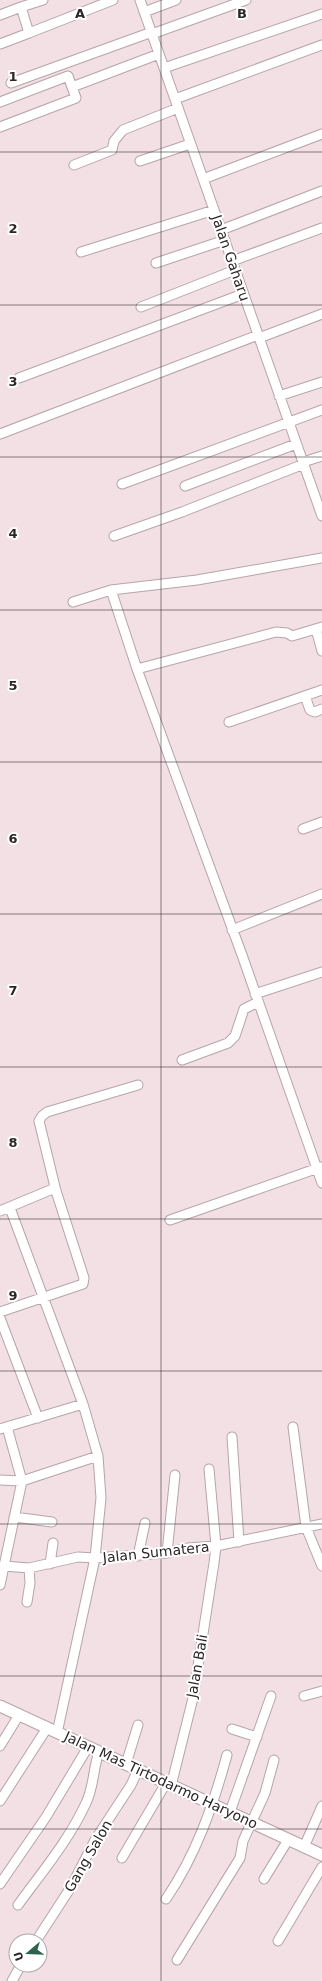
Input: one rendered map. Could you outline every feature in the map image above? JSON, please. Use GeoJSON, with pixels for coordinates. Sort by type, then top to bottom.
{"type":"FeatureCollection","features":[{"type":"Feature","properties":{"kind":"street"},"geometry":{"type":"LineString","coordinates":[[0,16],[43,0]]}},
{"type":"Feature","properties":{"kind":"street"},"geometry":{"type":"LineString","coordinates":[[0,44],[113,0]]}},
{"type":"Feature","properties":{"kind":"street","name":"Jalan Gaharu"},"geometry":{"type":"LineString","coordinates":[[140,0],[322,516]]}},
{"type":"Feature","properties":{"kind":"street"},"geometry":{"type":"LineString","coordinates":[[144,12],[176,0]]}},
{"type":"Feature","properties":{"kind":"street"},"geometry":{"type":"LineString","coordinates":[[11,83],[246,0]]}},
{"type":"Feature","properties":{"kind":"street"},"geometry":{"type":"LineString","coordinates":[[21,7],[29,33]]}},
{"type":"Feature","properties":{"kind":"street"},"geometry":{"type":"LineString","coordinates":[[164,68],[322,14]]}},
{"type":"Feature","properties":{"kind":"street"},"geometry":{"type":"LineString","coordinates":[[74,165],[112,150],[114,141],[123,130],[177,104],[322,45]]}},
{"type":"Feature","properties":{"kind":"street"},"geometry":{"type":"LineString","coordinates":[[72,87],[159,54]]}},
{"type":"Feature","properties":{"kind":"street"},"geometry":{"type":"LineString","coordinates":[[0,102],[68,76],[76,98],[0,127]]}},
{"type":"Feature","properties":{"kind":"street"},"geometry":{"type":"LineString","coordinates":[[203,179],[322,134]]}},
{"type":"Feature","properties":{"kind":"street"},"geometry":{"type":"LineString","coordinates":[[140,161],[190,144]]}},
{"type":"Feature","properties":{"kind":"street"},"geometry":{"type":"LineString","coordinates":[[221,230],[322,191]]}},
{"type":"Feature","properties":{"kind":"street"},"geometry":{"type":"LineString","coordinates":[[81,252],[214,210]]}},
{"type":"Feature","properties":{"kind":"street"},"geometry":{"type":"LineString","coordinates":[[232,261],[322,228]]}},
{"type":"Feature","properties":{"kind":"street"},"geometry":{"type":"LineString","coordinates":[[156,263],[224,240]]}},
{"type":"Feature","properties":{"kind":"street"},"geometry":{"type":"LineString","coordinates":[[141,307],[235,270]]}},
{"type":"Feature","properties":{"kind":"street"},"geometry":{"type":"LineString","coordinates":[[19,378],[243,294]]}},
{"type":"Feature","properties":{"kind":"street"},"geometry":{"type":"LineString","coordinates":[[0,434],[258,336],[322,314]]}},
{"type":"Feature","properties":{"kind":"street"},"geometry":{"type":"LineString","coordinates":[[279,396],[322,382]]}},
{"type":"Feature","properties":{"kind":"street"},"geometry":{"type":"LineString","coordinates":[[122,484],[322,410]]}},
{"type":"Feature","properties":{"kind":"street"},"geometry":{"type":"LineString","coordinates":[[185,486],[296,444]]}},
{"type":"Feature","properties":{"kind":"street"},"geometry":{"type":"LineString","coordinates":[[114,536],[182,512],[322,456]]}},
{"type":"Feature","properties":{"kind":"street"},"geometry":{"type":"LineString","coordinates":[[73,602],[111,590],[197,580],[322,558]]}},
{"type":"Feature","properties":{"kind":"street"},"geometry":{"type":"LineString","coordinates":[[111,590],[137,669],[196,826],[256,998],[319,1168],[322,1183]]}},
{"type":"Feature","properties":{"kind":"street"},"geometry":{"type":"LineString","coordinates":[[137,669],[276,632],[287,633],[292,636],[319,628],[322,651]]}},
{"type":"Feature","properties":{"kind":"street"},"geometry":{"type":"LineString","coordinates":[[229,722],[322,690]]}},
{"type":"Feature","properties":{"kind":"street"},"geometry":{"type":"LineString","coordinates":[[305,696],[310,710],[315,712],[322,709]]}},
{"type":"Feature","properties":{"kind":"street"},"geometry":{"type":"LineString","coordinates":[[303,829],[322,822]]}},
{"type":"Feature","properties":{"kind":"street"},"geometry":{"type":"LineString","coordinates":[[232,930],[322,894]]}},
{"type":"Feature","properties":{"kind":"street"},"geometry":{"type":"LineString","coordinates":[[182,1060],[228,1043],[235,1036],[244,1009],[256,998],[322,972]]}},
{"type":"Feature","properties":{"kind":"street"},"geometry":{"type":"LineString","coordinates":[[0,1312],[83,1284],[84,1278],[55,1188],[40,1122],[42,1116],[47,1112],[64,1106],[138,1085]]}},
{"type":"Feature","properties":{"kind":"street"},"geometry":{"type":"LineString","coordinates":[[170,1220],[319,1168]]}},
{"type":"Feature","properties":{"kind":"street"},"geometry":{"type":"LineString","coordinates":[[0,1211],[55,1188]]}},
{"type":"Feature","properties":{"kind":"street"},"geometry":{"type":"LineString","coordinates":[[4,1566],[29,1568],[78,1557],[95,1558],[101,1498],[98,1456],[83,1404],[42,1298],[10,1208]]}},
{"type":"Feature","properties":{"kind":"street"},"geometry":{"type":"LineString","coordinates":[[0,1318],[38,1418]]}},
{"type":"Feature","properties":{"kind":"street"},"geometry":{"type":"LineString","coordinates":[[0,1585],[22,1481],[3,1428],[83,1404]]}},
{"type":"Feature","properties":{"kind":"street"},"geometry":{"type":"LineString","coordinates":[[293,1427],[306,1527],[322,1566]]}},
{"type":"Feature","properties":{"kind":"street"},"geometry":{"type":"LineString","coordinates":[[232,1437],[240,1542]]}},
{"type":"Feature","properties":{"kind":"street"},"geometry":{"type":"LineString","coordinates":[[0,1480],[22,1481],[98,1456]]}},
{"type":"Feature","properties":{"kind":"street","name":"Jalan Bali"},"geometry":{"type":"LineString","coordinates":[[122,1858],[169,1784],[193,1698],[216,1546],[209,1470]]}},
{"type":"Feature","properties":{"kind":"street"},"geometry":{"type":"LineString","coordinates":[[167,1553],[174,1475]]}},
{"type":"Feature","properties":{"kind":"street"},"geometry":{"type":"LineString","coordinates":[[14,1516],[52,1522]]}},
{"type":"Feature","properties":{"kind":"street"},"geometry":{"type":"LineString","coordinates":[[138,1556],[145,1523]]}},
{"type":"Feature","properties":{"kind":"street","name":"Jalan Sumatera"},"geometry":{"type":"LineString","coordinates":[[52,1730],[95,1558],[138,1556],[167,1553],[188,1548],[216,1546],[322,1524]]}},
{"type":"Feature","properties":{"kind":"street"},"geometry":{"type":"LineString","coordinates":[[50,1564],[53,1543]]}},
{"type":"Feature","properties":{"kind":"street"},"geometry":{"type":"LineString","coordinates":[[27,1602],[30,1583],[29,1568]]}},
{"type":"Feature","properties":{"kind":"street"},"geometry":{"type":"LineString","coordinates":[[304,1696],[322,1691]]}},
{"type":"Feature","properties":{"kind":"street"},"geometry":{"type":"LineString","coordinates":[[230,1812],[271,1696]]}},
{"type":"Feature","properties":{"kind":"street","name":"Jalan Mas Tirtodarmo Haryono"},"geometry":{"type":"LineString","coordinates":[[0,1706],[322,1855]]}},
{"type":"Feature","properties":{"kind":"street"},"geometry":{"type":"LineString","coordinates":[[0,1746],[19,1715]]}},
{"type":"Feature","properties":{"kind":"street"},"geometry":{"type":"LineString","coordinates":[[126,1764],[138,1725]]}},
{"type":"Feature","properties":{"kind":"street"},"geometry":{"type":"LineString","coordinates":[[232,1729],[257,1737]]}},
{"type":"Feature","properties":{"kind":"street"},"geometry":{"type":"LineString","coordinates":[[0,1801],[52,1730]]}},
{"type":"Feature","properties":{"kind":"street"},"geometry":{"type":"LineString","coordinates":[[0,1884],[46,1817],[88,1747]]}},
{"type":"Feature","properties":{"kind":"street"},"geometry":{"type":"LineString","coordinates":[[18,1905],[73,1828],[87,1801],[94,1765],[99,1752]]}},
{"type":"Feature","properties":{"kind":"street"},"geometry":{"type":"LineString","coordinates":[[166,1899],[192,1856],[213,1804],[227,1755]]}},
{"type":"Feature","properties":{"kind":"street"},"geometry":{"type":"LineString","coordinates":[[177,1960],[240,1858],[243,1841],[265,1793],[274,1760]]}},
{"type":"Feature","properties":{"kind":"street","name":"Gang Salon"},"geometry":{"type":"LineString","coordinates":[[41,1933],[71,1887],[95,1840],[131,1786],[138,1770]]}},
{"type":"Feature","properties":{"kind":"street"},"geometry":{"type":"LineString","coordinates":[[304,1847],[322,1806]]}},
{"type":"Feature","properties":{"kind":"street"},"geometry":{"type":"LineString","coordinates":[[264,1879],[288,1840]]}},
{"type":"Feature","properties":{"kind":"street"},"geometry":{"type":"LineString","coordinates":[[278,1940],[322,1866]]}}]}
